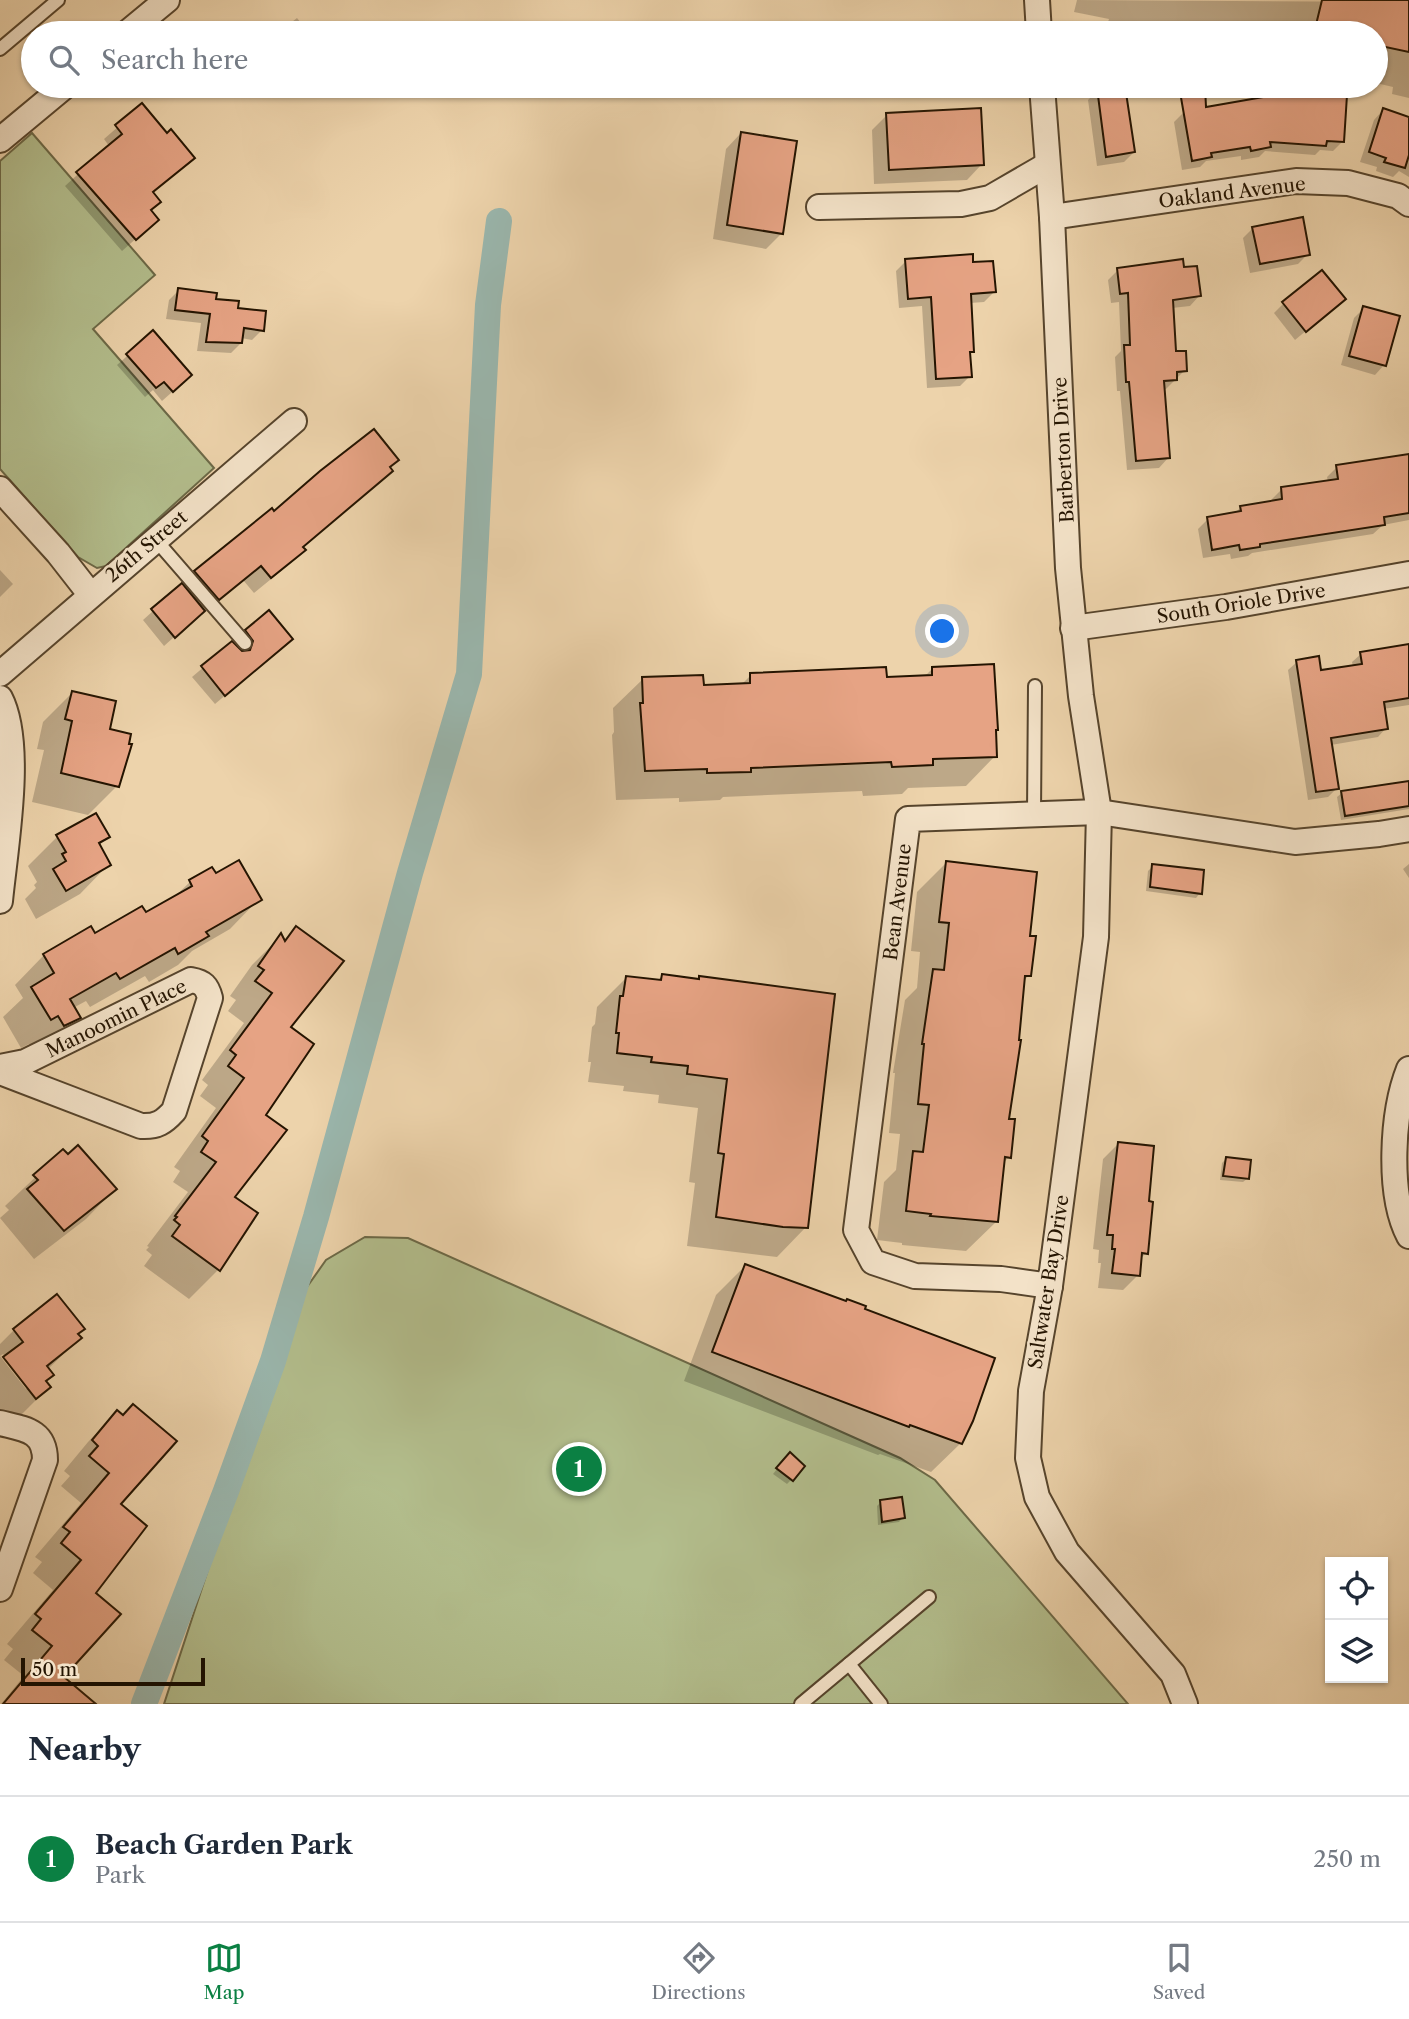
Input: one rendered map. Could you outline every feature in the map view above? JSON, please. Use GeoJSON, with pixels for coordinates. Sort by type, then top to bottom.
{"type":"FeatureCollection","features":[{"type":"Feature","properties":{"kind":"street"},"geometry":{"type":"LineString","coordinates":[[142,21],[167,0]]}},
{"type":"Feature","properties":{"kind":"street"},"geometry":{"type":"LineString","coordinates":[[1037,0],[1038,21]]}},
{"type":"Feature","properties":{"kind":"street"},"geometry":{"type":"LineString","coordinates":[[0,140],[51,98]]}},
{"type":"Feature","properties":{"kind":"street","name":"Barberton Drive"},"geometry":{"type":"LineString","coordinates":[[1043,98],[1052,217],[1068,568],[1073,628],[1100,812]]}},
{"type":"Feature","properties":{"kind":"street"},"geometry":{"type":"LineString","coordinates":[[820,207],[961,204],[990,198],[1047,165]]}},
{"type":"Feature","properties":{"kind":"street","name":"Oakland Avenue"},"geometry":{"type":"LineString","coordinates":[[1052,217],[1296,181],[1348,183],[1398,197],[1409,204]]}},
{"type":"Feature","properties":{"kind":"street","name":"26th Street"},"geometry":{"type":"LineString","coordinates":[[0,674],[294,421]]}},
{"type":"Feature","properties":{"kind":"street"},"geometry":{"type":"LineString","coordinates":[[0,489],[58,553],[90,594]]}},
{"type":"Feature","properties":{"kind":"street","name":"South Oriole Drive"},"geometry":{"type":"LineString","coordinates":[[1073,628],[1226,607],[1409,574]]}},
{"type":"Feature","properties":{"kind":"street"},"geometry":{"type":"LineString","coordinates":[[0,698],[10,728],[12,771],[0,901]]}},
{"type":"Feature","properties":{"kind":"street","name":"Bean Avenue"},"geometry":{"type":"LineString","coordinates":[[1050,1286],[1001,1279],[915,1276],[873,1262],[856,1230],[908,819],[1100,812],[1295,842],[1409,829]]}},
{"type":"Feature","properties":{"kind":"street","name":"Saltwater Bay Drive"},"geometry":{"type":"LineString","coordinates":[[1100,812],[1096,937],[1050,1286],[1031,1391],[1027,1430],[1028,1458],[1037,1497],[1067,1552],[1173,1674],[1185,1704]]}},
{"type":"Feature","properties":{"kind":"street","name":"Manoomin Place"},"geometry":{"type":"LineString","coordinates":[[191,979],[201,981],[208,988],[210,998],[174,1111],[164,1122],[141,1126],[0,1069],[25,1062],[191,979]]}},
{"type":"Feature","properties":{"kind":"street"},"geometry":{"type":"LineString","coordinates":[[1409,1069],[1402,1086],[1395,1123],[1397,1201],[1409,1236]]}},
{"type":"Feature","properties":{"kind":"street"},"geometry":{"type":"LineString","coordinates":[[0,1423],[30,1431],[40,1439],[45,1450],[45,1460],[0,1589]]}},
{"type":"Feature","properties":{"kind":"lane"},"geometry":{"type":"LineString","coordinates":[[33,21],[58,0]]}},
{"type":"Feature","properties":{"kind":"lane"},"geometry":{"type":"LineString","coordinates":[[0,49],[21,31]]}},
{"type":"Feature","properties":{"kind":"lane"},"geometry":{"type":"LineString","coordinates":[[155,539],[245,643]]}},
{"type":"Feature","properties":{"kind":"lane"},"geometry":{"type":"LineString","coordinates":[[1034,814],[1035,686]]}},
{"type":"Feature","properties":{"kind":"lane"},"geometry":{"type":"LineString","coordinates":[[802,1704],[929,1597]]}},
{"type":"Feature","properties":{"kind":"lane"},"geometry":{"type":"LineString","coordinates":[[849,1664],[881,1704]]}},
{"type":"Feature","properties":{"kind":"green space"},"geometry":{"type":"Polygon","coordinates":[[[32,133],[155,275],[93,329],[214,468],[106,566],[97,568],[78,557],[0,469],[0,161],[32,133]]]}},
{"type":"Feature","properties":{"kind":"green space"},"geometry":{"type":"Polygon","coordinates":[[[365,1237],[408,1238],[900,1458],[935,1480],[1128,1704],[164,1704],[295,1304],[326,1260],[365,1237]]]}},
{"type":"Feature","properties":{"kind":"building"},"geometry":{"type":"Polygon","coordinates":[[[1322,0],[1409,0],[1409,52],[1388,48],[1388,21],[1317,21],[1322,0]]]}},
{"type":"Feature","properties":{"kind":"building"},"geometry":{"type":"Polygon","coordinates":[[[1098,98],[1127,98],[1135,152],[1106,157],[1098,98]]]}},
{"type":"Feature","properties":{"kind":"building"},"geometry":{"type":"Polygon","coordinates":[[[1181,98],[1206,98],[1206,107],[1258,98],[1347,98],[1344,142],[1327,141],[1326,146],[1270,142],[1271,147],[1211,153],[1212,157],[1192,161],[1181,98]]]}},
{"type":"Feature","properties":{"kind":"building"},"geometry":{"type":"Polygon","coordinates":[[[142,103],[167,133],[171,129],[195,158],[153,192],[161,202],[151,210],[159,220],[136,240],[76,172],[122,134],[115,125],[142,103]]]}},
{"type":"Feature","properties":{"kind":"building"},"geometry":{"type":"Polygon","coordinates":[[[981,108],[984,165],[889,170],[886,113],[981,108]]]}},
{"type":"Feature","properties":{"kind":"building"},"geometry":{"type":"Polygon","coordinates":[[[1383,108],[1409,117],[1409,155],[1405,168],[1384,162],[1386,158],[1369,152],[1383,108]]]}},
{"type":"Feature","properties":{"kind":"building"},"geometry":{"type":"Polygon","coordinates":[[[741,132],[797,141],[783,234],[727,225],[741,132]]]}},
{"type":"Feature","properties":{"kind":"building"},"geometry":{"type":"Polygon","coordinates":[[[1303,217],[1310,255],[1260,264],[1252,227],[1303,217]]]}},
{"type":"Feature","properties":{"kind":"building"},"geometry":{"type":"Polygon","coordinates":[[[973,254],[973,262],[993,261],[996,292],[971,294],[974,352],[970,352],[972,377],[936,379],[931,297],[908,299],[905,259],[973,254]]]}},
{"type":"Feature","properties":{"kind":"building"},"geometry":{"type":"Polygon","coordinates":[[[1183,259],[1184,267],[1197,266],[1201,296],[1173,300],[1176,351],[1186,351],[1187,371],[1177,372],[1177,380],[1164,381],[1170,458],[1136,461],[1124,345],[1130,345],[1128,293],[1120,294],[1117,268],[1183,259]]]}},
{"type":"Feature","properties":{"kind":"building"},"geometry":{"type":"Polygon","coordinates":[[[1322,270],[1346,299],[1306,332],[1282,302],[1322,270]]]}},
{"type":"Feature","properties":{"kind":"building"},"geometry":{"type":"Polygon","coordinates":[[[178,288],[217,293],[216,299],[239,301],[238,308],[266,311],[264,331],[244,328],[242,343],[206,342],[210,314],[175,310],[178,288]]]}},
{"type":"Feature","properties":{"kind":"building"},"geometry":{"type":"Polygon","coordinates":[[[1363,306],[1400,316],[1386,366],[1349,356],[1363,306]]]}},
{"type":"Feature","properties":{"kind":"building"},"geometry":{"type":"Polygon","coordinates":[[[153,330],[192,375],[173,392],[164,382],[156,388],[126,354],[153,330]]]}},
{"type":"Feature","properties":{"kind":"building"},"geometry":{"type":"Polygon","coordinates":[[[374,429],[399,460],[390,467],[393,471],[303,547],[306,550],[271,578],[261,566],[219,600],[194,571],[272,508],[274,511],[374,429]]]}},
{"type":"Feature","properties":{"kind":"building"},"geometry":{"type":"Polygon","coordinates":[[[1409,454],[1409,513],[1384,517],[1385,525],[1260,544],[1260,547],[1240,550],[1239,545],[1212,550],[1207,517],[1241,511],[1240,506],[1282,499],[1281,487],[1338,479],[1336,465],[1409,454]]]}},
{"type":"Feature","properties":{"kind":"building"},"geometry":{"type":"Polygon","coordinates":[[[182,583],[205,611],[175,638],[151,609],[182,583]]]}},
{"type":"Feature","properties":{"kind":"building"},"geometry":{"type":"Polygon","coordinates":[[[269,610],[293,639],[225,696],[201,666],[232,641],[242,651],[250,650],[253,641],[245,630],[269,610]]]}},
{"type":"Feature","properties":{"kind":"building"},"geometry":{"type":"Polygon","coordinates":[[[1409,644],[1409,698],[1384,702],[1388,729],[1331,738],[1339,789],[1316,792],[1296,660],[1319,656],[1321,670],[1362,664],[1360,652],[1409,644]]]}},
{"type":"Feature","properties":{"kind":"building"},"geometry":{"type":"Polygon","coordinates":[[[994,664],[997,757],[933,759],[933,765],[892,767],[891,762],[751,768],[751,772],[707,773],[707,769],[645,771],[640,703],[643,703],[642,677],[703,675],[704,685],[750,683],[750,673],[886,667],[887,677],[932,675],[932,667],[994,664]]]}},
{"type":"Feature","properties":{"kind":"building"},"geometry":{"type":"Polygon","coordinates":[[[72,691],[116,701],[110,729],[131,734],[129,744],[132,744],[119,787],[61,773],[72,721],[65,719],[72,691]]]}},
{"type":"Feature","properties":{"kind":"building"},"geometry":{"type":"Polygon","coordinates":[[[1409,781],[1409,806],[1345,816],[1341,791],[1409,781]]]}},
{"type":"Feature","properties":{"kind":"building"},"geometry":{"type":"Polygon","coordinates":[[[96,813],[110,837],[99,843],[111,865],[66,891],[53,869],[66,861],[62,854],[66,852],[56,835],[96,813]]]}},
{"type":"Feature","properties":{"kind":"building"},"geometry":{"type":"Polygon","coordinates":[[[239,860],[262,900],[206,932],[209,936],[178,954],[175,948],[120,979],[116,973],[70,999],[81,1018],[64,1026],[58,1016],[51,1020],[31,987],[54,973],[43,954],[91,926],[95,933],[142,906],[146,912],[192,886],[189,880],[212,867],[216,873],[239,860]]]}},
{"type":"Feature","properties":{"kind":"building"},"geometry":{"type":"Polygon","coordinates":[[[946,861],[1037,872],[1030,936],[1036,936],[1031,976],[1025,976],[1021,1040],[1009,1119],[1015,1119],[1011,1158],[1005,1157],[998,1222],[930,1216],[931,1214],[906,1211],[913,1151],[923,1152],[929,1105],[918,1104],[922,1044],[933,969],[944,970],[949,923],[939,922],[946,861]]]}},
{"type":"Feature","properties":{"kind":"building"},"geometry":{"type":"Polygon","coordinates":[[[1152,864],[1204,870],[1202,894],[1150,887],[1152,864]]]}},
{"type":"Feature","properties":{"kind":"building"},"geometry":{"type":"Polygon","coordinates":[[[296,926],[344,961],[291,1027],[314,1044],[266,1115],[287,1130],[235,1197],[258,1213],[220,1271],[172,1236],[180,1225],[174,1220],[216,1162],[201,1152],[208,1141],[202,1136],[244,1078],[228,1066],[236,1055],[230,1050],[272,993],[255,981],[264,970],[258,966],[281,933],[285,941],[296,926]]]}},
{"type":"Feature","properties":{"kind":"building"},"geometry":{"type":"Polygon","coordinates":[[[662,974],[699,979],[699,976],[835,994],[808,1228],[716,1217],[724,1154],[718,1153],[727,1079],[687,1074],[688,1066],[651,1062],[652,1057],[617,1053],[620,996],[623,996],[626,976],[661,980],[662,974]]]}},
{"type":"Feature","properties":{"kind":"building"},"geometry":{"type":"Polygon","coordinates":[[[1118,1142],[1154,1146],[1149,1201],[1153,1202],[1148,1254],[1142,1253],[1140,1276],[1112,1273],[1115,1249],[1112,1249],[1113,1235],[1107,1235],[1118,1142]]]}},
{"type":"Feature","properties":{"kind":"building"},"geometry":{"type":"Polygon","coordinates":[[[78,1145],[117,1189],[64,1231],[27,1189],[38,1180],[33,1175],[63,1149],[68,1154],[78,1145]]]}},
{"type":"Feature","properties":{"kind":"building"},"geometry":{"type":"Polygon","coordinates":[[[1226,1157],[1251,1160],[1249,1179],[1223,1176],[1226,1157]]]}},
{"type":"Feature","properties":{"kind":"building"},"geometry":{"type":"Polygon","coordinates":[[[745,1264],[866,1306],[865,1309],[995,1358],[962,1444],[910,1425],[909,1427],[712,1352],[745,1264]]]}},
{"type":"Feature","properties":{"kind":"building"},"geometry":{"type":"Polygon","coordinates":[[[57,1294],[85,1329],[78,1334],[82,1338],[47,1366],[54,1375],[46,1381],[51,1387],[36,1399],[3,1357],[23,1342],[13,1329],[57,1294]]]}},
{"type":"Feature","properties":{"kind":"building"},"geometry":{"type":"Polygon","coordinates":[[[133,1404],[177,1441],[121,1504],[147,1526],[96,1593],[121,1614],[64,1677],[96,1704],[3,1704],[52,1646],[32,1630],[41,1619],[35,1614],[81,1560],[61,1543],[70,1532],[63,1527],[109,1473],[89,1456],[98,1446],[92,1440],[117,1410],[123,1415],[133,1404]]]}},
{"type":"Feature","properties":{"kind":"building"},"geometry":{"type":"Polygon","coordinates":[[[790,1452],[805,1466],[793,1481],[776,1468],[790,1452]]]}},
{"type":"Feature","properties":{"kind":"building"},"geometry":{"type":"Polygon","coordinates":[[[902,1497],[905,1518],[882,1522],[880,1500],[902,1497]]]}},
{"type":"Feature","properties":{"kind":"waterway"},"geometry":{"type":"LineString","coordinates":[[144,1704],[273,1361],[316,1217],[410,873],[469,674],[488,305],[499,221]]}},
{"type":"Feature","properties":{"kind":"place","name":"Beach Garden Park"},"geometry":{"type":"Point","coordinates":[579,1469]}}]}
